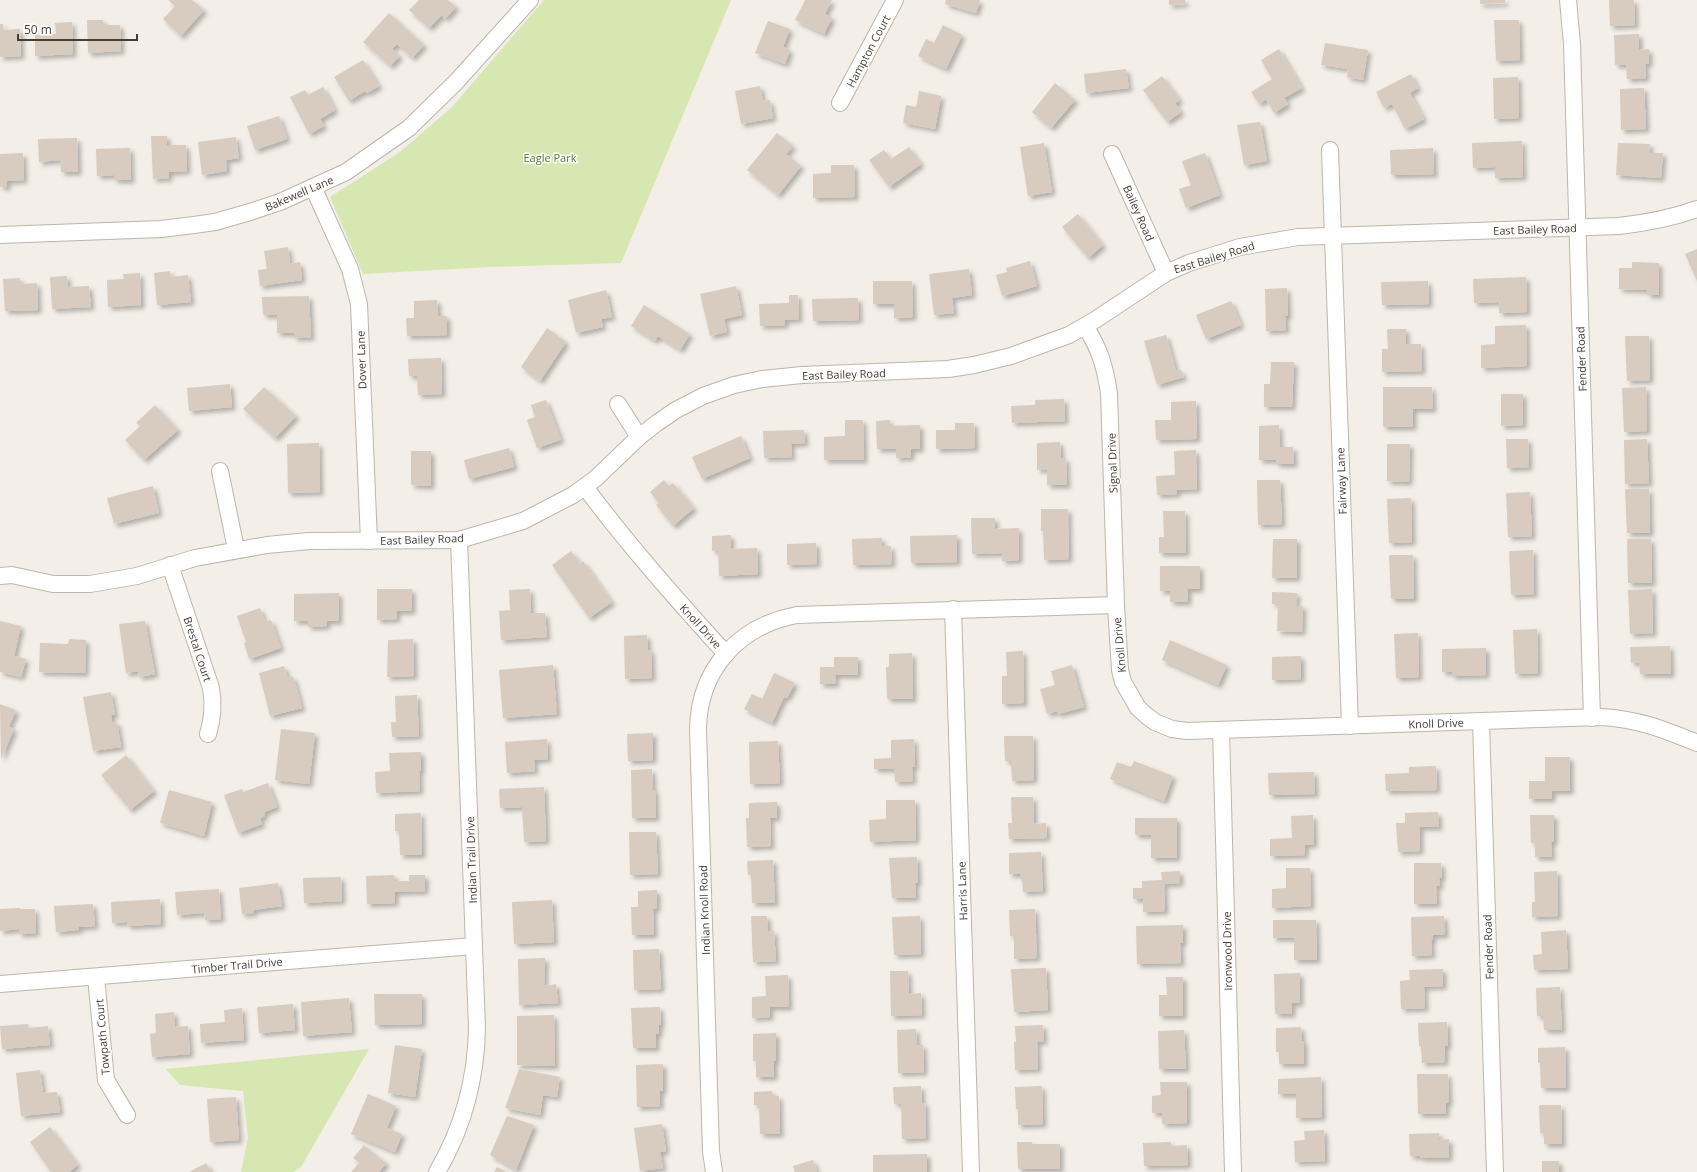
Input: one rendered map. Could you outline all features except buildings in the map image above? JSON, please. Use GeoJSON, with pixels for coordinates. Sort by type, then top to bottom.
{"type":"FeatureCollection","features":[{"type":"Feature","properties":{"kind":"street","name":"Hampton Court"},"geometry":{"type":"LineString","coordinates":[[840,103],[895,0]]}},
{"type":"Feature","properties":{"kind":"street","name":"Fender Road"},"geometry":{"type":"LineString","coordinates":[[1568,0],[1572,44],[1576,227],[1592,718]]}},
{"type":"Feature","properties":{"kind":"street","name":"Bakewell Lane"},"geometry":{"type":"LineString","coordinates":[[0,235],[160,229],[194,225],[215,222],[280,202],[346,172],[409,128],[456,82],[523,2]]}},
{"type":"Feature","properties":{"kind":"street"},"geometry":{"type":"LineString","coordinates":[[1330,150],[1332,236]]}},
{"type":"Feature","properties":{"kind":"street","name":"Bailey Road"},"geometry":{"type":"LineString","coordinates":[[1112,154],[1166,273]]}},
{"type":"Feature","properties":{"kind":"street","name":"Dover Lane"},"geometry":{"type":"LineString","coordinates":[[313,187],[350,270],[359,304],[369,541]]}},
{"type":"Feature","properties":{"kind":"street","name":"East Bailey Road"},"geometry":{"type":"LineString","coordinates":[[4,573],[53,584],[90,584],[137,576],[195,558],[236,549],[309,541],[459,540],[523,521],[573,495],[595,479],[639,438],[676,410],[703,396],[734,385],[762,379],[802,375],[925,371],[974,365],[1011,356],[1069,335],[1166,273],[1189,263],[1240,247],[1275,240],[1332,236],[1640,224],[1676,217],[1697,209]]}},
{"type":"Feature","properties":{"kind":"street","name":"Fairway Lane"},"geometry":{"type":"LineString","coordinates":[[1332,236],[1350,726]]}},
{"type":"Feature","properties":{"kind":"street","name":"Signal Drive"},"geometry":{"type":"LineString","coordinates":[[1085,326],[1099,350],[1106,371],[1110,393],[1116,605]]}},
{"type":"Feature","properties":{"kind":"street"},"geometry":{"type":"LineString","coordinates":[[618,404],[639,438]]}},
{"type":"Feature","properties":{"kind":"street"},"geometry":{"type":"LineString","coordinates":[[220,471],[236,549]]}},
{"type":"Feature","properties":{"kind":"street","name":"Knoll Drive"},"geometry":{"type":"LineString","coordinates":[[585,487],[645,564],[726,654],[747,634],[768,623],[797,615],[1116,605],[1120,670],[1123,682],[1138,708],[1155,722],[1172,729],[1187,731],[1622,718],[1639,722],[1697,743]]}},
{"type":"Feature","properties":{"kind":"street","name":"Indian Trail Drive"},"geometry":{"type":"LineString","coordinates":[[437,1172],[458,1132],[469,1096],[474,1070],[477,1028],[459,540]]}},
{"type":"Feature","properties":{"kind":"street","name":"Brestal Court"},"geometry":{"type":"LineString","coordinates":[[170,565],[211,688],[214,706],[213,719],[208,734]]}},
{"type":"Feature","properties":{"kind":"street","name":"Harris Lane"},"geometry":{"type":"LineString","coordinates":[[954,609],[971,1172]]}},
{"type":"Feature","properties":{"kind":"street","name":"Indian Knoll Road"},"geometry":{"type":"LineString","coordinates":[[714,1172],[711,1151],[698,712],[709,679],[726,654]]}},
{"type":"Feature","properties":{"kind":"street","name":"Fender Road"},"geometry":{"type":"LineString","coordinates":[[1481,722],[1495,1172]]}},
{"type":"Feature","properties":{"kind":"street","name":"Ironwood Drive"},"geometry":{"type":"LineString","coordinates":[[1222,730],[1232,1172]]}},
{"type":"Feature","properties":{"kind":"street","name":"Timber Trail Drive"},"geometry":{"type":"LineString","coordinates":[[0,984],[474,946]]}},
{"type":"Feature","properties":{"kind":"street","name":"Towpath Court"},"geometry":{"type":"LineString","coordinates":[[96,977],[106,1080],[127,1115]]}},
{"type":"Feature","properties":{"kind":"green space","name":"Eagle Park"},"geometry":{"type":"Polygon","coordinates":[[[544,0],[731,0],[621,263],[490,267],[363,274],[330,197],[400,152],[452,107],[544,0]]]}},
{"type":"Feature","properties":{"kind":"green space"},"geometry":{"type":"Polygon","coordinates":[[[369,1049],[301,1167],[293,1172],[241,1172],[248,1138],[243,1091],[180,1085],[166,1069],[369,1049]]]}}]}
